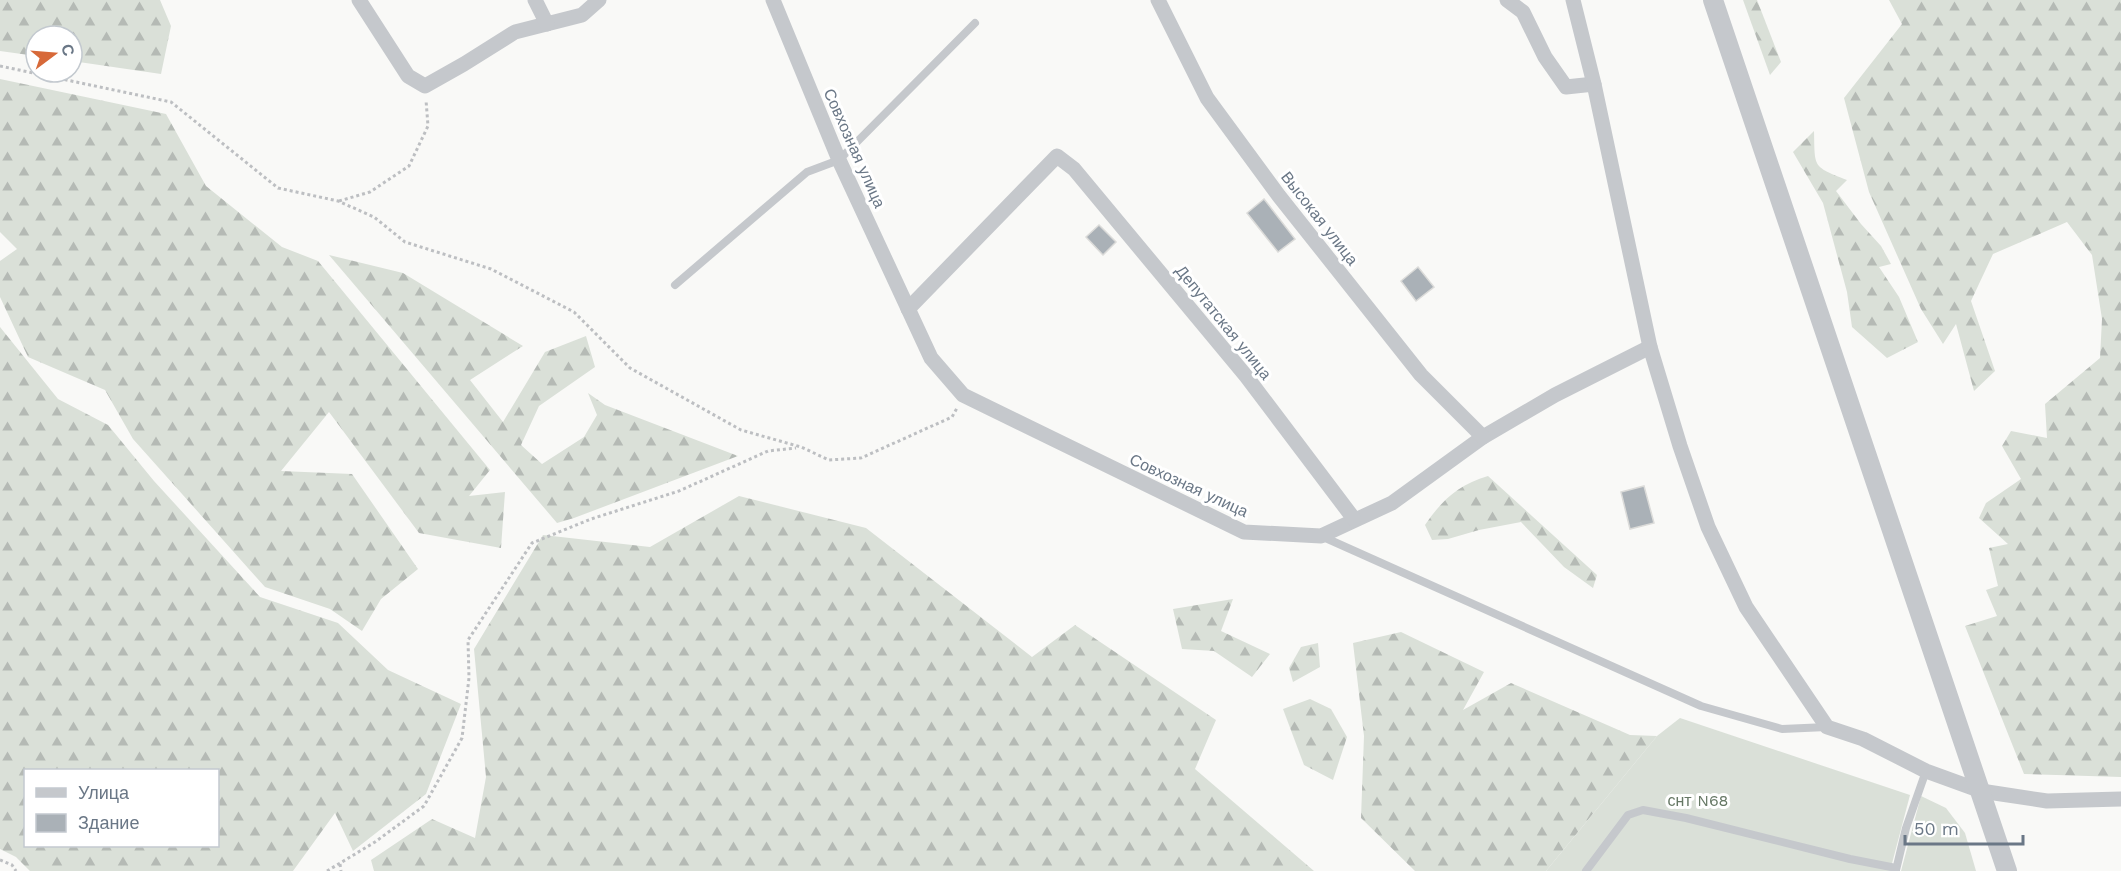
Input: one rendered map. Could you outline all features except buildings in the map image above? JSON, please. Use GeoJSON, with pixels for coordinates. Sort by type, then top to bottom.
{"type":"FeatureCollection","features":[{"type":"Feature","properties":{"kind":"street"},"geometry":{"type":"LineString","coordinates":[[359,0],[408,76],[425,86],[515,32],[582,15],[599,0]]}},
{"type":"Feature","properties":{"kind":"street"},"geometry":{"type":"LineString","coordinates":[[535,0],[547,24]]}},
{"type":"Feature","properties":{"kind":"street","name":"Совхозная улица"},"geometry":{"type":"LineString","coordinates":[[773,0],[839,160],[931,358],[963,395],[1244,532],[1321,536]]}},
{"type":"Feature","properties":{"kind":"street","name":"Высокая улица"},"geometry":{"type":"LineString","coordinates":[[1158,0],[1207,98],[1272,187],[1421,375],[1483,437]]}},
{"type":"Feature","properties":{"kind":"street"},"geometry":{"type":"LineString","coordinates":[[1507,0],[1523,12],[1545,57],[1566,87],[1594,84]]}},
{"type":"Feature","properties":{"kind":"street"},"geometry":{"type":"LineString","coordinates":[[1573,0],[1594,84],[1650,347],[1680,446],[1713,537],[1746,607],[1827,727],[1863,739],[1926,771],[1981,791],[2047,801],[2121,799]]}},
{"type":"Feature","properties":{"kind":"street"},"geometry":{"type":"LineString","coordinates":[[1713,0],[2007,871]]}},
{"type":"Feature","properties":{"kind":"street","name":"Депутатская улица"},"geometry":{"type":"LineString","coordinates":[[908,309],[1057,156],[1074,169],[1246,376],[1354,519]]}},
{"type":"Feature","properties":{"kind":"street"},"geometry":{"type":"LineString","coordinates":[[1321,536],[1392,503],[1483,437],[1555,395],[1650,347]]}},
{"type":"Feature","properties":{"kind":"lane"},"geometry":{"type":"LineString","coordinates":[[675,285],[807,171],[839,160],[975,23]]}},
{"type":"Feature","properties":{"kind":"lane"},"geometry":{"type":"LineString","coordinates":[[1321,536],[1701,706],[1782,729],[1827,727]]}},
{"type":"Feature","properties":{"kind":"lane"},"geometry":{"type":"LineString","coordinates":[[1586,871],[1628,815],[1643,810],[1686,818],[1896,869],[1906,828],[1926,771]]}},
{"type":"Feature","properties":{"kind":"path"},"geometry":{"type":"LineString","coordinates":[[0,66],[171,102],[278,188],[338,201],[374,217],[405,242],[491,269],[574,312],[630,368],[741,430],[801,447],[829,460],[861,458],[952,417],[963,395]]}},
{"type":"Feature","properties":{"kind":"path"},"geometry":{"type":"LineString","coordinates":[[338,201],[370,192],[409,166],[428,126],[425,86]]}},
{"type":"Feature","properties":{"kind":"path"},"geometry":{"type":"LineString","coordinates":[[327,871],[375,842],[424,806],[462,738],[469,678],[468,640],[532,543],[591,519],[679,491],[768,451],[801,447]]}},
{"type":"Feature","properties":{"kind":"path"},"geometry":{"type":"LineString","coordinates":[[0,860],[12,865],[16,871]]}},
{"type":"Feature","properties":{"kind":"path"},"geometry":{"type":"LineString","coordinates":[[340,864],[341,871]]}},
{"type":"Feature","properties":{"kind":"green space"},"geometry":{"type":"Polygon","coordinates":[[[0,0],[160,0],[171,26],[161,74],[84,63],[84,24],[24,24],[24,54],[0,51],[0,0]]]}},
{"type":"Feature","properties":{"kind":"green space"},"geometry":{"type":"Polygon","coordinates":[[[1743,0],[1757,0],[1781,62],[1770,75],[1743,0]]]}},
{"type":"Feature","properties":{"kind":"green space"},"geometry":{"type":"Polygon","coordinates":[[[1889,0],[2121,0],[2121,777],[2024,774],[1965,626],[1997,616],[1986,590],[1998,586],[1989,548],[2008,544],[1979,518],[1986,503],[2021,479],[2002,446],[2011,431],[2047,438],[2045,404],[2100,358],[2102,319],[2092,255],[2067,222],[1993,254],[1971,301],[1995,371],[1974,391],[1956,324],[1943,344],[1921,309],[1869,192],[1844,98],[1902,24],[1889,0]]]}},
{"type":"Feature","properties":{"kind":"green space"},"geometry":{"type":"Polygon","coordinates":[[[0,79],[166,114],[206,186],[282,247],[318,261],[490,470],[469,496],[505,492],[501,548],[419,533],[329,412],[281,471],[352,474],[418,569],[381,599],[362,631],[330,609],[265,587],[133,439],[105,390],[28,357],[0,297],[0,261],[17,249],[0,232],[0,79]]]}},
{"type":"Feature","properties":{"kind":"green space"},"geometry":{"type":"Polygon","coordinates":[[[1814,131],[1818,164],[1827,172],[1847,180],[1836,191],[1881,246],[1891,264],[1879,267],[1899,297],[1918,342],[1887,358],[1852,327],[1847,292],[1823,203],[1793,152],[1814,131]]]}},
{"type":"Feature","properties":{"kind":"green space"},"geometry":{"type":"Polygon","coordinates":[[[329,255],[403,273],[523,346],[470,380],[503,422],[545,352],[586,336],[595,367],[539,406],[521,445],[542,464],[584,437],[597,415],[588,393],[605,405],[738,456],[557,523],[329,255]]]}},
{"type":"Feature","properties":{"kind":"green space"},"geometry":{"type":"Polygon","coordinates":[[[0,327],[58,399],[108,425],[154,481],[260,597],[338,623],[388,670],[461,704],[426,794],[353,851],[335,813],[293,871],[30,871],[16,857],[0,849],[0,327]]]}},
{"type":"Feature","properties":{"kind":"green space"},"geometry":{"type":"Polygon","coordinates":[[[1488,476],[1597,575],[1593,588],[1564,567],[1521,522],[1448,539],[1432,540],[1425,525],[1438,508],[1459,489],[1488,476]]]}},
{"type":"Feature","properties":{"kind":"green space"},"geometry":{"type":"Polygon","coordinates":[[[739,496],[866,528],[1032,657],[1075,625],[1216,720],[1195,769],[1314,871],[374,871],[371,860],[432,819],[475,838],[486,777],[474,649],[543,535],[650,547],[739,496]]]}},
{"type":"Feature","properties":{"kind":"green space"},"geometry":{"type":"Polygon","coordinates":[[[1233,599],[1221,631],[1270,654],[1252,677],[1214,651],[1182,649],[1173,609],[1233,599]]]}},
{"type":"Feature","properties":{"kind":"green space"},"geometry":{"type":"Polygon","coordinates":[[[1401,632],[1484,672],[1463,710],[1511,683],[1630,735],[1657,736],[1546,871],[1415,871],[1361,818],[1364,736],[1353,643],[1401,632]]]}},
{"type":"Feature","properties":{"kind":"green space"},"geometry":{"type":"Polygon","coordinates":[[[1318,643],[1320,667],[1293,682],[1289,668],[1301,647],[1318,643]]]}},
{"type":"Feature","properties":{"kind":"green space"},"geometry":{"type":"Polygon","coordinates":[[[1310,699],[1331,709],[1347,737],[1333,780],[1304,765],[1283,709],[1310,699]]]}},
{"type":"Feature","properties":{"kind":"green space","name":"снт N68"},"geometry":{"type":"Polygon","coordinates":[[[1680,718],[1910,795],[1890,871],[1546,871],[1657,736],[1680,718]]]}},
{"type":"Feature","properties":{"kind":"green space"},"geometry":{"type":"Polygon","coordinates":[[[1921,796],[1946,808],[1965,833],[1976,871],[1901,871],[1921,796]]]}}]}
